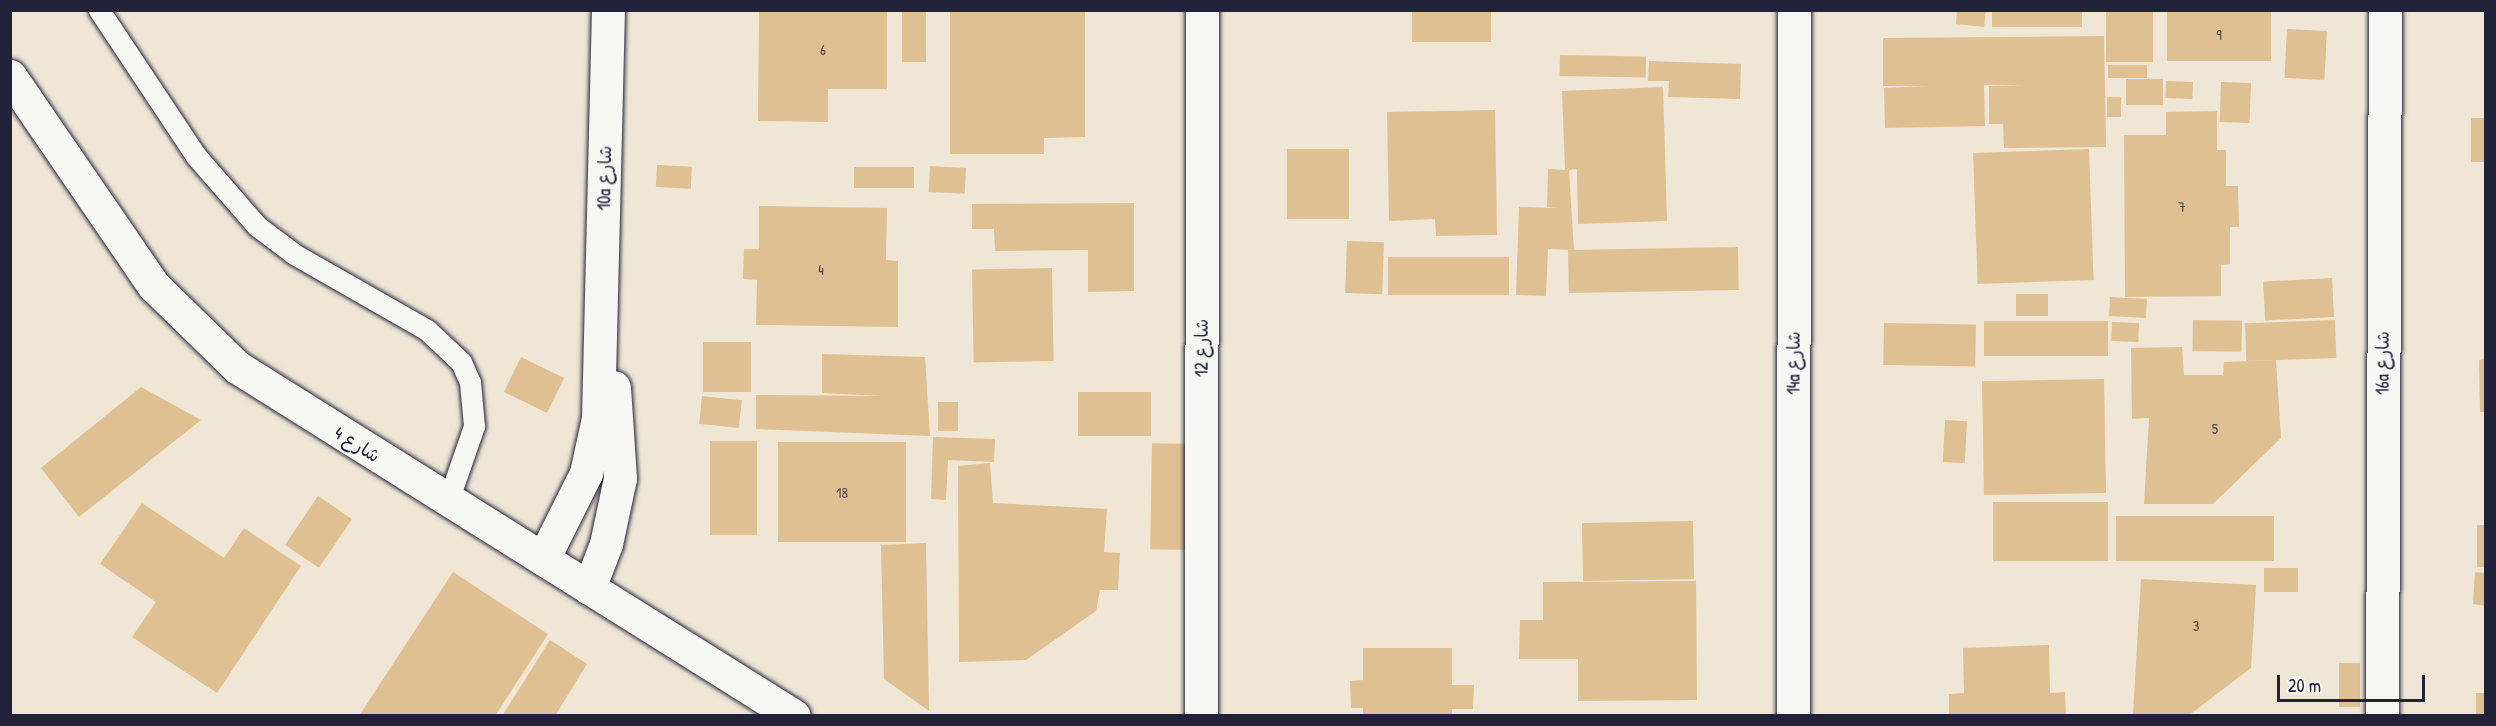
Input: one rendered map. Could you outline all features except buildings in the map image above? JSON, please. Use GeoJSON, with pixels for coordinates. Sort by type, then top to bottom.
{"type":"FeatureCollection","features":[{"type":"Feature","properties":{"kind":"street","name":"10a شارع"},"geometry":{"type":"LineString","coordinates":[[543,560],[586,473],[598,418],[608,10]]}},
{"type":"Feature","properties":{"kind":"street","name":"شارع 12"},"geometry":{"type":"LineString","coordinates":[[1202,10],[1202,700],[1212,716]]}},
{"type":"Feature","properties":{"kind":"street","name":"14a شارع"},"geometry":{"type":"LineString","coordinates":[[1793,716],[1794,10]]}},
{"type":"Feature","properties":{"kind":"street","name":"16a شارع"},"geometry":{"type":"LineString","coordinates":[[2382,716],[2385,10]]}},
{"type":"Feature","properties":{"kind":"street","name":"شارع 4"},"geometry":{"type":"LineString","coordinates":[[10,76],[154,286],[193,329],[286,400],[794,716]]}},
{"type":"Feature","properties":{"kind":"street","name":"10a شارع"},"geometry":{"type":"LineString","coordinates":[[589,588],[606,544],[620,478],[618,410],[601,345]]}},
{"type":"Feature","properties":{"kind":"lane"},"geometry":{"type":"LineString","coordinates":[[99,10],[196,156],[257,226],[294,254],[427,330],[460,362],[470,382],[474,426],[448,501]]}}]}
